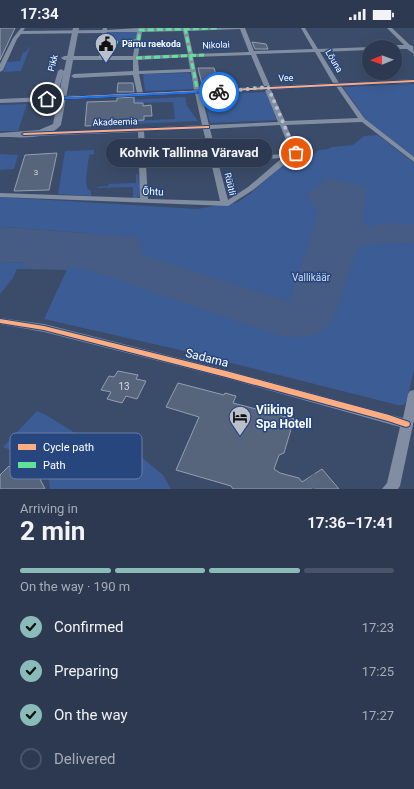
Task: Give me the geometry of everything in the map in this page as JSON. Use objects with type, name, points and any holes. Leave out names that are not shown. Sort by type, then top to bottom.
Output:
[{"type":"main road","name":"Pikk","points":[[24,134],[46,131],[55,127],[58,122],[72,30]]},
{"type":"main road","name":"Pikk","points":[[47,99],[54,96],[67,58]]},
{"type":"main road","name":"Vee","points":[[0,101],[62,98]]},
{"type":"main road","name":"Akadeemia","points":[[0,135],[24,134]]},
{"type":"street","name":"Rüütli","points":[[185,28],[191,55],[191,70],[207,127],[225,204]]},
{"type":"street","points":[[0,70],[15,38],[21,31],[242,28],[296,153],[288,156],[143,163]]},
{"type":"street","name":"Lõuna","points":[[303,28],[337,84],[363,120],[414,160]]},
{"type":"street","points":[[389,28],[411,47],[414,52]]},
{"type":"street","points":[[140,29],[136,58],[136,73],[139,80],[140,95]]},
{"type":"street","points":[[101,58],[105,30]]},
{"type":"street","name":"Nikolai","points":[[67,58],[136,58],[362,48]]},
{"type":"street","points":[[74,76],[191,70]]},
{"type":"street","name":"Vee","points":[[62,98],[198,93],[268,87],[414,82]]},
{"type":"street","name":"Akadeemia","points":[[24,134],[363,120]]},
{"type":"street","points":[[141,130],[144,201]]},
{"type":"street","name":"Õhtu","points":[[0,195],[225,204],[240,197],[262,180],[288,156]]},
{"type":"street","name":"Sadama","points":[[0,321],[44,328],[219,372],[389,418],[406,424]]},
{"type":"street","points":[[393,488],[406,424],[414,394]]},
{"type":"green space","points":[[137,31],[136,41],[106,42],[107,32]]},
{"type":"green space","points":[[29,47],[21,71],[3,72],[7,62],[20,61],[23,52],[26,52]]},
{"type":"green space","points":[[190,73],[194,89],[145,91],[143,74]]},
{"type":"green space","points":[[414,84],[414,157],[367,121],[343,87]]},
{"type":"green space","points":[[266,92],[277,120],[210,123],[203,95]]},
{"type":"green space","points":[[185,97],[187,106],[198,121],[132,124],[132,121],[175,119],[173,102],[130,103],[130,100]]},
{"type":"green space","points":[[27,104],[18,131],[0,131],[0,105]]},
{"type":"green space","name":"Vallikäär","points":[[378,135],[414,163],[414,370],[406,402],[403,405],[180,350],[44,319],[84,233],[4,227],[0,229],[0,197],[197,209],[238,202],[251,193],[289,159],[308,159],[319,150],[353,145],[364,136]]},
{"type":"green space","points":[[94,150],[94,154],[89,155],[86,179],[87,188],[91,191],[91,196],[58,194],[65,151]]},
{"type":"green space","points":[[0,154],[18,155],[14,169],[0,170]]},
{"type":"green space","points":[[136,174],[138,174],[140,190],[139,197],[133,199],[133,187],[97,188],[108,186],[109,184],[136,183]]},
{"type":"green space","points":[[24,262],[24,269],[17,269],[13,278],[0,294],[0,263]]},
{"type":"green space","points":[[37,411],[75,433],[16,433]]},
{"type":"green space","points":[[10,440],[10,450],[3,447]]},
{"type":"green space","points":[[142,458],[163,475],[171,489],[50,489],[49,479],[142,479]]},
{"type":"shaded area","points":[[327,178],[367,187],[362,221],[372,226],[385,223],[414,225],[414,243],[369,244],[358,247],[333,320],[321,331],[307,336],[292,337],[276,335],[90,270],[69,267],[67,270],[24,269],[24,262],[0,263],[0,229],[3,227],[138,237],[143,255],[290,302],[318,213],[307,195]]},
{"type":"building","points":[[0,28],[15,28],[0,60]]},
{"type":"building","points":[[252,42],[266,44],[268,49],[255,49]]},
{"type":"building","points":[[198,68],[214,68],[220,87],[203,88]]},
{"type":"building","points":[[118,83],[133,83],[134,92],[117,92]]},
{"type":"building","points":[[134,97],[134,103],[143,103],[143,106],[151,105],[152,116],[144,116],[144,120],[126,121],[126,124],[85,126],[87,102],[117,101],[117,98]]},
{"type":"building","points":[[57,153],[49,190],[14,191],[25,155]]},
{"type":"building","points":[[118,371],[138,375],[136,379],[146,381],[137,399],[126,396],[122,403],[107,399],[111,392],[101,390],[109,376],[114,377]]},
{"type":"building","name":"Viiking Spa Hotell","points":[[178,383],[224,395],[225,393],[236,396],[233,403],[294,419],[284,453],[279,455],[274,469],[280,473],[299,478],[302,482],[322,469],[339,489],[233,489],[231,486],[176,470],[199,417],[166,407]]},
{"type":"building","points":[[9,466],[10,479],[40,479],[45,489],[0,489],[0,475]]},
{"type":"tunnel","points":[[310,477],[320,489]]},
{"type":"marked path","points":[[185,28],[198,93]]},
{"type":"marked path","points":[[137,49],[140,30],[220,28]]},
{"type":"marked path","points":[[101,58],[105,31]]},
{"type":"marked path","points":[[103,43],[138,41]]},
{"type":"marked path","points":[[136,58],[204,55]]},
{"type":"cycle path","points":[[62,98],[414,81]]},
{"type":"cycle path","points":[[24,134],[207,127]]},
{"type":"cycle path","points":[[0,321],[44,328],[226,374],[389,418],[406,424]]},
{"type":"way so far","points":[[219,92],[268,87],[296,153]]},
{"type":"place","name":"Pärnu raekoda","points":[[106,64]]},
{"type":"place","name":"Kohvik Tallinna Väravad","points":[[296,153]]},
{"type":"place","name":"Viiking Spa Hotell","points":[[240,436]]},
{"type":"route","points":[[47,99],[219,92]]}]
